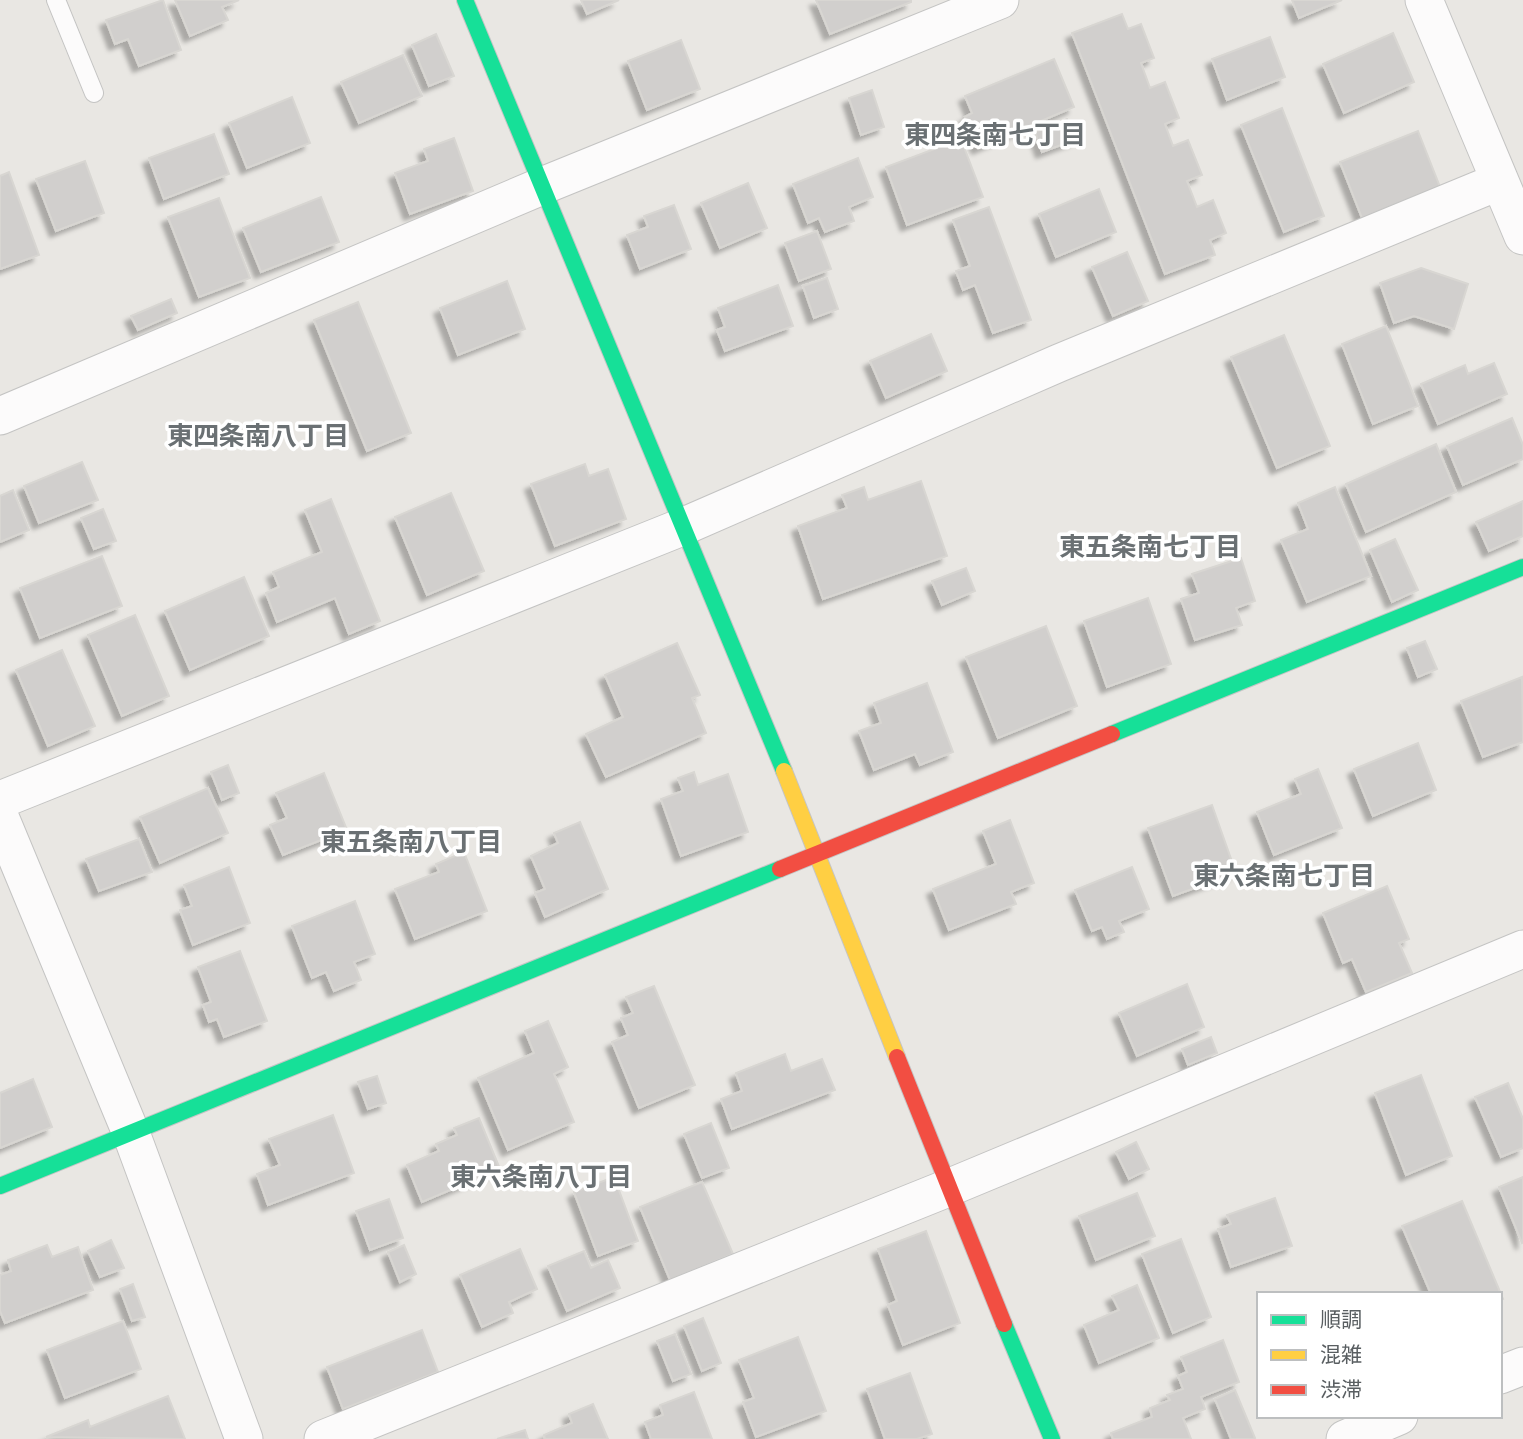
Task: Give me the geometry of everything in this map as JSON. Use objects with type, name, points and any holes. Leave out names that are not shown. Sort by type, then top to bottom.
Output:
[{"type":"street","points":[[466,0],[819,856],[948,1188],[1052,1439]]},
{"type":"street","points":[[0,416],[542,186],[1000,0]]},
{"type":"street","points":[[1424,0],[1523,236]]},
{"type":"street","points":[[0,800],[682,527],[1059,363],[1500,181]]},
{"type":"street","points":[[0,1186],[819,856],[1523,567]]},
{"type":"street","points":[[0,817],[131,1133],[244,1439]]},
{"type":"street","points":[[323,1439],[948,1188],[1523,949]]},
{"type":"street","points":[[1502,1374],[1523,1366]]},
{"type":"street","points":[[1346,1439],[1394,1418]]},
{"type":"lane","points":[[56,0],[94,93]]},
{"type":"building","points":[[163,0],[181,50],[139,66],[128,39],[115,44],[106,20]]},
{"type":"building","points":[[175,0],[239,0],[222,7],[228,20],[190,36]]},
{"type":"building","points":[[581,0],[619,0],[587,14]]},
{"type":"building","points":[[816,0],[911,0],[911,2],[830,34]]},
{"type":"building","points":[[1292,0],[1342,0],[1299,18]]},
{"type":"building","points":[[1122,14],[1128,29],[1141,24],[1154,58],[1141,63],[1150,88],[1165,82],[1179,118],[1165,124],[1173,146],[1188,140],[1202,175],[1187,181],[1197,207],[1213,200],[1226,233],[1210,240],[1215,255],[1165,274],[1072,33]]},
{"type":"building","points":[[1393,33],[1414,82],[1344,113],[1323,64]]},
{"type":"building","points":[[436,34],[454,76],[429,86],[412,45]]},
{"type":"building","points":[[1270,37],[1285,77],[1227,100],[1212,59]]},
{"type":"building","points":[[681,40],[700,89],[647,110],[628,61]]},
{"type":"building","points":[[403,55],[422,96],[359,123],[341,82]]},
{"type":"building","points":[[1054,59],[1074,107],[978,148],[965,117],[972,113],[965,96]]},
{"type":"building","points":[[872,90],[884,127],[861,135],[849,98]]},
{"type":"building","points":[[292,97],[310,143],[247,168],[229,123]]},
{"type":"building","points":[[1282,108],[1324,216],[1284,232],[1241,125]]},
{"type":"building","points":[[1067,119],[1075,140],[1042,152],[1035,132]]},
{"type":"building","points":[[1418,131],[1440,187],[1362,218],[1340,162]]},
{"type":"building","points":[[214,134],[229,174],[164,199],[149,158]]},
{"type":"building","points":[[454,138],[473,191],[410,214],[395,173],[428,161],[424,149]]},
{"type":"building","points":[[961,139],[983,197],[907,225],[886,167]]},
{"type":"building","points":[[858,158],[873,197],[849,207],[854,221],[825,232],[819,218],[808,223],[793,184]]},
{"type":"building","points":[[85,161],[104,213],[56,231],[36,179]]},
{"type":"building","points":[[9,172],[39,255],[0,269],[0,176]]},
{"type":"building","points":[[748,183],[767,228],[720,248],[701,203]]},
{"type":"building","points":[[1099,189],[1116,232],[1056,257],[1039,214]]},
{"type":"building","points":[[321,197],[339,242],[261,272],[243,228]]},
{"type":"building","points":[[219,198],[250,278],[199,297],[168,217]]},
{"type":"building","points":[[674,205],[691,249],[640,269],[627,235],[648,227],[644,216]]},
{"type":"building","points":[[989,207],[1031,320],[993,333],[975,285],[963,290],[956,271],[970,266],[953,220]]},
{"type":"building","points":[[817,231],[831,269],[799,281],[785,243]]},
{"type":"building","points":[[1127,252],[1148,301],[1113,316],[1092,267]]},
{"type":"building","points":[[1421,268],[1468,284],[1454,329],[1414,316],[1394,323],[1380,283]]},
{"type":"building","points":[[827,278],[838,309],[814,318],[803,286]]},
{"type":"building","points":[[507,281],[525,329],[458,355],[440,308]]},
{"type":"building","points":[[778,285],[793,326],[725,351],[717,330],[725,327],[718,308]]},
{"type":"building","points":[[171,299],[177,313],[138,330],[131,316]]},
{"type":"building","points":[[358,302],[411,433],[367,451],[314,320]]},
{"type":"building","points":[[1386,326],[1418,406],[1373,424],[1342,344]]},
{"type":"building","points":[[931,334],[947,371],[886,398],[870,361]]},
{"type":"building","points":[[1284,335],[1330,446],[1277,468],[1231,357]]},
{"type":"building","points":[[1494,363],[1507,394],[1438,424],[1421,384],[1465,365],[1468,374]]},
{"type":"building","points":[[1512,418],[1523,445],[1523,459],[1463,485],[1447,446]]},
{"type":"building","points":[[1436,444],[1456,492],[1366,532],[1346,484]]},
{"type":"building","points":[[82,462],[98,500],[39,523],[24,486]]},
{"type":"building","points":[[585,464],[589,476],[608,469],[626,519],[555,546],[531,484]]},
{"type":"building","points":[[921,481],[947,556],[823,599],[798,526],[847,508],[842,495],[864,487],[868,500]]},
{"type":"building","points":[[1335,487],[1371,576],[1307,602],[1281,540],[1308,529],[1298,503]]},
{"type":"building","points":[[13,490],[29,530],[0,542],[0,496]]},
{"type":"building","points":[[451,493],[484,571],[427,595],[395,517]]},
{"type":"building","points":[[331,499],[380,621],[349,634],[335,598],[277,622],[266,593],[279,587],[273,572],[322,552],[305,510]]},
{"type":"building","points":[[1523,501],[1523,536],[1489,551],[1476,522]]},
{"type":"building","points":[[103,509],[116,541],[94,549],[81,518]]},
{"type":"building","points":[[1395,539],[1418,590],[1392,602],[1370,550]]},
{"type":"building","points":[[102,556],[122,606],[40,638],[20,588]]},
{"type":"building","points":[[1241,558],[1255,601],[1236,608],[1242,625],[1195,640],[1181,599],[1199,593],[1192,574]]},
{"type":"building","points":[[966,568],[975,591],[942,605],[932,581]]},
{"type":"building","points":[[244,577],[269,636],[190,670],[165,611]]},
{"type":"building","points":[[1148,598],[1171,664],[1107,687],[1084,621]]},
{"type":"building","points":[[135,615],[169,696],[122,716],[88,635]]},
{"type":"building","points":[[1046,626],[1077,706],[998,738],[966,657]]},
{"type":"building","points":[[1425,641],[1437,669],[1418,677],[1407,648]]},
{"type":"building","points":[[677,643],[700,695],[692,698],[706,733],[606,777],[586,734],[623,717],[605,675]]},
{"type":"building","points":[[62,650],[95,726],[48,746],[16,670]]},
{"type":"building","points":[[1522,677],[1523,742],[1483,757],[1461,701]]},
{"type":"building","points":[[927,683],[953,752],[920,765],[915,754],[874,770],[859,731],[881,723],[874,703]]},
{"type":"building","points":[[1418,743],[1436,790],[1373,816],[1354,769]]},
{"type":"building","points":[[228,765],[239,793],[222,800],[211,772]]},
{"type":"building","points":[[1318,769],[1342,828],[1274,855],[1257,812],[1301,794],[1295,779]]},
{"type":"building","points":[[694,772],[698,785],[728,774],[748,832],[681,856],[661,799],[683,791],[678,778]]},
{"type":"building","points":[[324,773],[347,830],[283,855],[270,825],[287,818],[276,793]]},
{"type":"building","points":[[208,788],[228,833],[160,863],[140,817]]},
{"type":"building","points":[[1212,805],[1236,873],[1173,896],[1148,828]]},
{"type":"building","points":[[1010,820],[1034,883],[1011,892],[1016,904],[949,930],[933,889],[996,864],[983,831]]},
{"type":"building","points":[[580,822],[608,889],[545,917],[535,893],[545,889],[531,856],[558,843],[554,833]]},
{"type":"building","points":[[139,839],[152,872],[99,891],[86,859]]},
{"type":"building","points":[[464,852],[487,911],[415,939],[395,889],[439,872],[436,864]]},
{"type":"building","points":[[229,867],[250,923],[193,945],[180,910],[192,906],[184,885]]},
{"type":"building","points":[[1132,867],[1149,909],[1119,921],[1124,932],[1107,939],[1102,927],[1092,931],[1075,890]]},
{"type":"building","points":[[1387,886],[1409,939],[1399,943],[1412,973],[1366,992],[1352,959],[1343,963],[1323,913]]},
{"type":"building","points":[[355,901],[375,954],[354,962],[361,980],[334,991],[326,972],[312,978],[292,926]]},
{"type":"building","points":[[240,951],[267,1021],[224,1037],[217,1019],[209,1022],[203,1005],[211,1002],[198,967]]},
{"type":"building","points":[[1187,984],[1204,1027],[1137,1056],[1119,1013]]},
{"type":"building","points":[[654,986],[695,1085],[639,1108],[612,1042],[628,1035],[621,1018],[633,1013],[626,997]]},
{"type":"building","points":[[548,1021],[568,1067],[554,1074],[574,1122],[508,1150],[478,1078],[534,1053],[525,1031]]},
{"type":"building","points":[[1211,1037],[1217,1053],[1188,1065],[1182,1049]]},
{"type":"building","points":[[785,1054],[791,1071],[822,1059],[835,1090],[732,1129],[721,1099],[742,1091],[736,1073]]},
{"type":"building","points":[[1421,1075],[1452,1156],[1406,1175],[1375,1093]]},
{"type":"building","points":[[377,1076],[386,1103],[368,1109],[358,1082]]},
{"type":"building","points":[[33,1079],[52,1127],[0,1148],[0,1093]]},
{"type":"building","points":[[1508,1083],[1523,1119],[1523,1148],[1501,1157],[1475,1097]]},
{"type":"building","points":[[333,1115],[354,1173],[268,1205],[257,1174],[280,1165],[269,1139]]},
{"type":"building","points":[[479,1118],[500,1169],[422,1202],[407,1165],[439,1151],[436,1144],[457,1135],[454,1128]]},
{"type":"building","points":[[711,1123],[729,1168],[702,1178],[684,1134]]},
{"type":"building","points":[[1136,1142],[1149,1169],[1129,1179],[1116,1152]]},
{"type":"building","points":[[614,1177],[638,1241],[598,1256],[574,1192]]},
{"type":"building","points":[[1523,1177],[1523,1242],[1522,1243],[1499,1187]]},
{"type":"building","points":[[702,1182],[733,1254],[670,1280],[640,1207]]},
{"type":"building","points":[[1137,1193],[1155,1236],[1096,1260],[1079,1216]]},
{"type":"building","points":[[1275,1198],[1292,1246],[1231,1267],[1218,1229],[1231,1224],[1227,1215]]},
{"type":"building","points":[[389,1199],[403,1238],[370,1250],[356,1211]]},
{"type":"building","points":[[1462,1201],[1500,1292],[1430,1292],[1402,1226]]},
{"type":"building","points":[[926,1231],[960,1323],[903,1345],[888,1305],[897,1301],[878,1249]]},
{"type":"building","points":[[1181,1239],[1211,1317],[1173,1333],[1142,1254]]},
{"type":"building","points":[[111,1240],[124,1268],[100,1277],[88,1251]]},
{"type":"building","points":[[47,1245],[52,1257],[78,1247],[93,1290],[5,1323],[0,1311],[0,1275],[11,1271],[8,1260]]},
{"type":"building","points":[[404,1245],[416,1274],[400,1282],[388,1252]]},
{"type":"building","points":[[520,1249],[537,1289],[509,1302],[513,1313],[482,1327],[460,1275]]},
{"type":"building","points":[[584,1251],[591,1268],[608,1260],[620,1288],[567,1311],[548,1266]]},
{"type":"building","points":[[133,1284],[145,1317],[132,1321],[120,1289]]},
{"type":"building","points":[[1137,1285],[1159,1338],[1099,1363],[1084,1325],[1119,1310],[1112,1296]]},
{"type":"building","points":[[703,1318],[721,1363],[702,1371],[684,1326]]},
{"type":"building","points":[[123,1321],[141,1369],[65,1398],[47,1350]]},
{"type":"building","points":[[422,1330],[438,1372],[343,1409],[327,1367]]},
{"type":"building","points":[[675,1334],[691,1374],[673,1381],[657,1341]]},
{"type":"building","points":[[798,1337],[826,1411],[756,1437],[743,1402],[754,1398],[739,1360]]},
{"type":"building","points":[[1223,1340],[1239,1382],[1201,1397],[1205,1409],[1183,1418],[1191,1439],[1113,1439],[1111,1433],[1152,1417],[1150,1408],[1170,1400],[1167,1395],[1183,1389],[1178,1376],[1187,1372],[1181,1357]]},
{"type":"building","points":[[910,1373],[932,1434],[917,1439],[885,1439],[867,1389]]},
{"type":"building","points":[[1235,1390],[1255,1438],[1253,1439],[1231,1439],[1215,1399]]},
{"type":"building","points":[[694,1392],[712,1439],[651,1439],[645,1422],[663,1415],[660,1405]]},
{"type":"building","points":[[168,1396],[185,1439],[46,1437],[88,1420],[90,1427]]},
{"type":"building","points":[[593,1404],[608,1439],[545,1439],[544,1435],[572,1423],[569,1414]]},
{"type":"building","points":[[525,1430],[528,1439],[497,1439]]},
{"type":"traffic: fast","points":[[465,0],[784,771]]},
{"type":"traffic: fast","points":[[1112,734],[1523,567]]},
{"type":"traffic: fast","points":[[0,1186],[780,869]]},
{"type":"traffic: fast","points":[[1004,1324],[1052,1439]]},
{"type":"traffic: slow","points":[[784,771],[897,1057]]},
{"type":"traffic: jam","points":[[780,869],[1112,734]]},
{"type":"traffic: jam","points":[[897,1057],[1004,1324]]},
{"type":"district","name":"東四条南七丁目","points":[[995,135]]},
{"type":"district","name":"東四条南八丁目","points":[[258,436]]},
{"type":"district","name":"東五条南七丁目","points":[[1150,547]]},
{"type":"district","name":"東五条南八丁目","points":[[411,842]]},
{"type":"district","name":"東六条南七丁目","points":[[1284,876]]},
{"type":"district","name":"東六条南八丁目","points":[[541,1177]]}]
